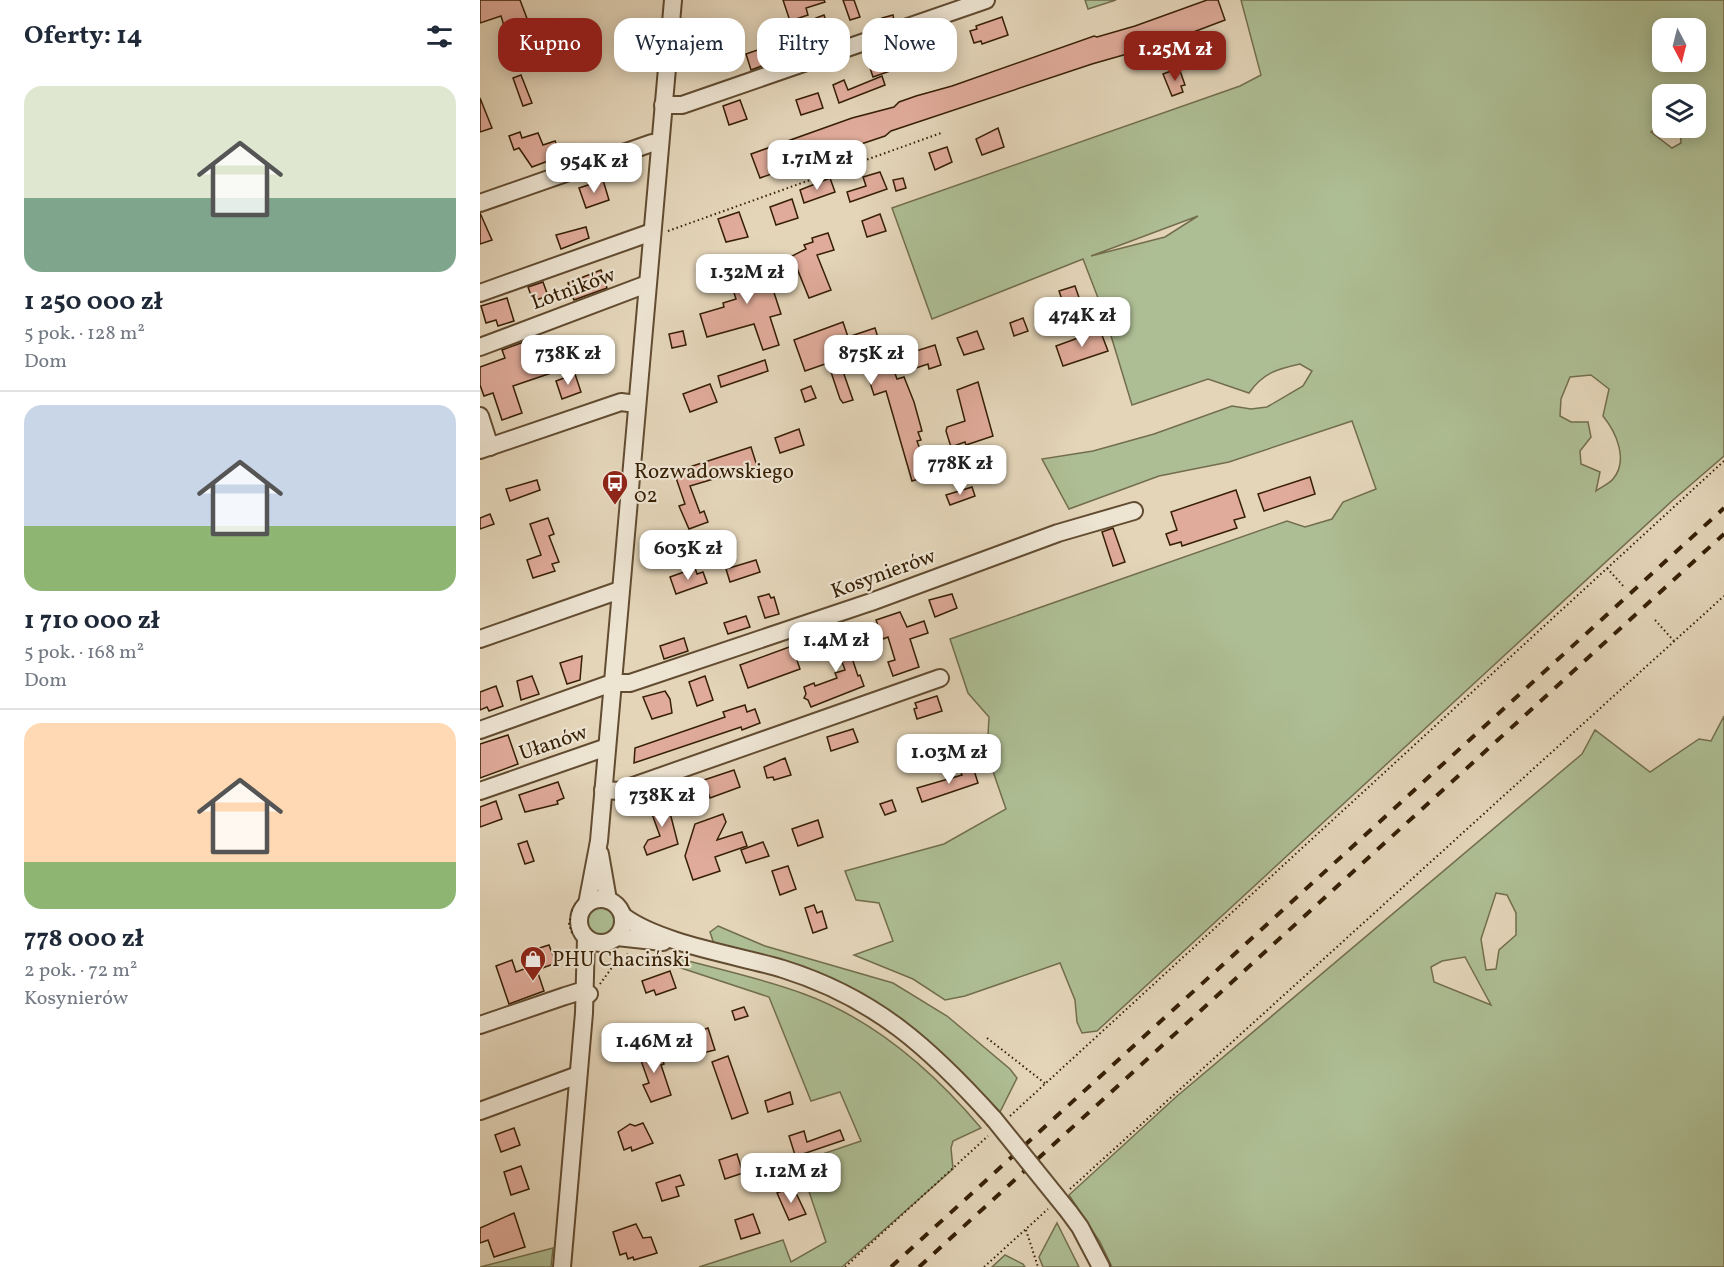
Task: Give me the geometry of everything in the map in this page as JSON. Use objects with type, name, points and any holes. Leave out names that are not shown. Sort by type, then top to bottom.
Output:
[{"type":"street","points":[[673,0],[598,841],[587,904],[579,918],[580,929],[586,938],[596,943],[612,940],[699,947]]},
{"type":"street","points":[[663,105],[682,105],[986,0]]},
{"type":"street","points":[[480,203],[652,143],[660,144]]},
{"type":"street","points":[[480,292],[651,234]]},
{"type":"street","name":"Lotników","points":[[480,346],[647,284]]},
{"type":"street","points":[[480,416],[485,448],[621,402],[636,404]]},
{"type":"street","name":"Kosynierów","points":[[480,730],[612,683],[630,683],[871,602],[1058,534],[1134,510]]},
{"type":"street","points":[[480,639],[620,590]]},
{"type":"street","points":[[603,790],[619,791],[940,678]]},
{"type":"street","name":"Ułanów","points":[[480,791],[607,747]]},
{"type":"street","points":[[598,841],[608,900]]},
{"type":"street","points":[[562,1267],[587,994],[602,949],[622,927],[622,916],[617,906],[608,900],[597,899],[587,904]]},
{"type":"street","points":[[622,916],[642,927],[699,947],[814,980],[878,1013],[927,1048],[997,1124],[1069,1212],[1086,1237],[1101,1267]]},
{"type":"street","points":[[586,938],[587,994]]},
{"type":"street","points":[[480,1025],[566,996],[587,994]]},
{"type":"street","points":[[480,1111],[578,1076]]},
{"type":"path","points":[[651,234],[941,133]]},
{"type":"path","points":[[846,1267],[997,1124],[1046,1084],[1724,461]]},
{"type":"path","points":[[1607,568],[1625,588]]},
{"type":"path","points":[[1070,1189],[1724,596]]},
{"type":"path","points":[[1655,620],[1674,641]]},
{"type":"path","points":[[612,966],[631,952]]},
{"type":"path","points":[[987,1038],[1046,1084]]},
{"type":"path","points":[[984,1267],[1052,1205]]},
{"type":"path","points":[[1026,1229],[1038,1267]]},
{"type":"green space","points":[[1085,0],[1116,0],[1088,9]]},
{"type":"green space","points":[[1241,0],[1724,0],[1724,456],[1673,500],[1097,1031],[1082,1033],[1077,1022],[1075,1000],[1060,963],[965,996],[945,1000],[913,979],[854,955],[893,941],[879,903],[856,900],[845,871],[944,844],[1006,809],[987,754],[989,717],[968,693],[950,639],[1287,521],[1305,527],[1332,519],[1343,502],[1376,489],[1352,421],[1229,462],[1159,476],[1069,509],[1042,459],[1093,451],[1154,434],[1232,406],[1251,409],[1267,407],[1303,386],[1312,371],[1300,364],[1277,370],[1265,376],[1249,393],[1208,379],[1132,405],[1105,316],[1083,259],[932,319],[892,208],[1240,86],[1261,75]],"holes":[[[1198,216],[1165,237],[1091,256]],[[1591,375],[1609,389],[1603,416],[1616,438],[1620,455],[1618,471],[1613,479],[1596,491],[1600,472],[1581,464],[1580,451],[1591,437],[1588,422],[1571,422],[1560,416],[1561,399],[1570,377]]]},
{"type":"green space","points":[[1724,716],[1724,1267],[1112,1267],[1100,1242],[1069,1195],[1176,1097],[1582,754],[1595,730],[1650,772],[1699,739],[1711,741]],"holes":[[[1496,893],[1507,895],[1516,913],[1516,935],[1499,950],[1496,969],[1486,970],[1481,939]],[[1465,957],[1491,1005],[1434,982],[1431,967],[1442,961]]]},
{"type":"green space","points":[[601,907],[611,911],[615,921],[611,931],[601,935],[591,931],[587,921],[591,911]]},
{"type":"green space","points":[[718,926],[765,946],[893,983],[947,1016],[1010,1069],[1017,1078],[1000,1112],[943,1055],[880,1005],[716,944],[710,932]]},
{"type":"green space","points":[[681,959],[758,979],[804,994],[855,1018],[879,1033],[923,1067],[981,1128],[953,1141],[951,1148],[953,1169],[842,1267],[699,1267],[783,1240],[791,1262],[826,1242],[799,1162],[861,1141],[840,1092],[811,1101],[769,997],[666,963]]},
{"type":"green space","points":[[1057,1223],[1079,1267],[1043,1267],[1039,1257]]},
{"type":"green space","points":[[553,1248],[551,1267],[480,1267]]},
{"type":"green space","points":[[1005,1255],[1023,1264],[1025,1267],[992,1267]]},
{"type":"building","points":[[480,0],[520,0],[527,18],[502,18],[501,16],[480,23]]},
{"type":"building","points":[[783,0],[824,0],[825,2],[806,8],[808,15],[789,18]]},
{"type":"building","points":[[843,0],[854,0],[860,17],[850,20]]},
{"type":"building","points":[[1207,0],[1218,0],[1225,20],[1162,44],[1092,64],[891,131],[885,136],[760,178],[751,154],[852,118],[894,107],[899,102],[916,96],[952,86],[1094,36],[1135,26]]},
{"type":"building","points":[[1002,17],[1008,35],[982,44],[981,41],[974,43],[970,31],[977,29],[976,26]]},
{"type":"building","points":[[757,50],[757,68],[751,70],[746,54]]},
{"type":"building","points":[[1179,68],[1185,85],[1181,86],[1183,92],[1172,96],[1163,74]]},
{"type":"building","points":[[871,72],[887,72],[873,77]]},
{"type":"building","points":[[521,75],[532,103],[523,106],[513,78]]},
{"type":"building","points":[[882,76],[885,85],[839,103],[833,85],[844,80],[848,90]]},
{"type":"building","points":[[818,93],[823,108],[801,115],[796,100]]},
{"type":"building","points":[[480,98],[492,128],[480,132]]},
{"type":"building","points":[[740,100],[747,119],[729,125],[723,106]]},
{"type":"building","points":[[998,128],[1004,147],[982,155],[976,139]]},
{"type":"building","points":[[520,132],[522,138],[538,133],[543,145],[555,141],[560,153],[547,157],[548,161],[532,167],[519,148],[514,150],[509,136]]},
{"type":"building","points":[[947,147],[952,162],[935,170],[929,153]]},
{"type":"building","points":[[880,172],[887,189],[850,202],[847,192],[866,186],[863,177]]},
{"type":"building","points":[[830,178],[835,192],[804,203],[800,190]]},
{"type":"building","points":[[903,178],[906,188],[896,191],[893,180]]},
{"type":"building","points":[[603,180],[609,200],[586,208],[579,188]]},
{"type":"building","points":[[792,199],[798,218],[776,225],[770,207]]},
{"type":"building","points":[[739,212],[748,237],[726,242],[718,219]]},
{"type":"building","points":[[480,213],[492,240],[480,244]]},
{"type":"building","points":[[880,214],[886,231],[867,237],[862,221]]},
{"type":"building","points":[[586,227],[589,238],[561,249],[556,235]]},
{"type":"building","points":[[828,233],[834,250],[817,255],[831,290],[809,298],[792,256],[806,249],[804,245],[813,242],[812,238]]},
{"type":"building","points":[[751,258],[754,269],[765,265],[781,314],[770,317],[779,345],[763,350],[754,324],[707,337],[700,314],[724,307],[723,303],[736,299],[726,267]]},
{"type":"building","points":[[601,270],[607,288],[574,300],[568,283]]},
{"type":"building","points":[[543,282],[548,296],[533,301],[528,287]]},
{"type":"building","points":[[1075,286],[1085,315],[1069,320],[1059,291]]},
{"type":"building","points":[[507,298],[514,321],[498,326],[496,320],[486,323],[481,306]]},
{"type":"building","points":[[1023,318],[1028,331],[1014,336],[1010,323]]},
{"type":"building","points":[[843,322],[848,337],[875,328],[879,341],[872,343],[882,371],[893,368],[897,379],[904,377],[914,402],[922,431],[918,432],[921,440],[917,441],[926,466],[948,458],[951,467],[949,470],[912,481],[886,391],[874,395],[860,352],[839,360],[853,400],[843,403],[840,399],[828,363],[805,371],[794,340]]},
{"type":"building","points":[[1100,330],[1108,351],[1063,366],[1056,346]]},
{"type":"building","points":[[683,331],[686,345],[672,348],[669,334]]},
{"type":"building","points":[[977,331],[984,349],[964,355],[957,338]]},
{"type":"building","points":[[532,339],[539,360],[554,355],[560,370],[513,386],[522,413],[502,420],[493,393],[484,396],[480,385],[480,367],[505,358],[502,350]]},
{"type":"building","points":[[935,345],[941,365],[929,369],[928,364],[916,368],[913,356],[917,355],[916,351]]},
{"type":"building","points":[[765,360],[768,371],[721,387],[718,376]]},
{"type":"building","points":[[575,374],[581,392],[562,399],[556,381]]},
{"type":"building","points":[[978,382],[993,436],[966,445],[965,442],[951,447],[947,427],[965,421],[957,390]]},
{"type":"building","points":[[710,384],[717,402],[690,412],[683,394]]},
{"type":"building","points":[[811,386],[816,398],[805,402],[801,390]]},
{"type":"building","points":[[799,429],[804,445],[780,453],[775,438]]},
{"type":"building","points":[[751,447],[757,466],[690,486],[700,513],[704,511],[708,522],[689,529],[679,506],[685,504],[674,472]]},
{"type":"building","points":[[1310,477],[1315,494],[1264,511],[1258,494]]},
{"type":"building","points":[[537,480],[540,490],[510,501],[506,489]]},
{"type":"building","points":[[972,487],[975,496],[950,505],[946,495]]},
{"type":"building","points":[[1236,490],[1245,517],[1234,520],[1237,528],[1182,546],[1181,542],[1170,545],[1166,534],[1177,530],[1171,512]]},
{"type":"building","points":[[490,514],[494,524],[480,529],[480,518]]},
{"type":"building","points":[[548,518],[554,534],[549,536],[559,562],[552,564],[555,571],[533,578],[527,560],[541,555],[530,524]]},
{"type":"building","points":[[1113,528],[1125,562],[1113,566],[1102,532]]},
{"type":"building","points":[[756,560],[760,572],[730,582],[726,569]]},
{"type":"building","points":[[695,568],[697,574],[703,572],[707,583],[676,594],[670,577]]},
{"type":"building","points":[[769,594],[771,598],[774,597],[779,614],[765,618],[758,597]]},
{"type":"building","points":[[952,594],[957,608],[935,617],[929,600]]},
{"type":"building","points":[[900,612],[907,627],[924,621],[928,633],[910,639],[919,667],[893,676],[888,662],[895,660],[888,637],[883,639],[876,620]]},
{"type":"building","points":[[746,616],[750,627],[728,634],[724,623]]},
{"type":"building","points":[[842,628],[858,676],[860,675],[864,686],[811,707],[808,700],[804,698],[806,694],[804,687],[814,683],[815,686],[837,678],[835,673],[845,670],[838,651],[830,653],[824,634]]},
{"type":"building","points":[[684,638],[688,651],[664,659],[660,646]]},
{"type":"building","points":[[792,646],[800,669],[748,688],[740,665]]},
{"type":"building","points":[[582,656],[580,680],[567,684],[560,663]]},
{"type":"building","points":[[532,676],[539,694],[521,700],[517,681]]},
{"type":"building","points":[[705,676],[713,700],[697,706],[689,682]]},
{"type":"building","points":[[496,686],[503,706],[489,711],[487,707],[480,710],[480,692]]},
{"type":"building","points":[[665,691],[670,699],[672,713],[652,719],[643,697]]},
{"type":"building","points":[[937,696],[942,711],[917,719],[915,703]]},
{"type":"building","points":[[745,705],[747,712],[755,709],[760,723],[742,730],[741,727],[634,763],[635,748],[725,717],[723,712]]},
{"type":"building","points":[[853,729],[858,742],[831,751],[827,737]]},
{"type":"building","points":[[508,735],[518,764],[480,778],[480,744]]},
{"type":"building","points":[[785,758],[791,775],[774,780],[773,777],[767,778],[764,767]]},
{"type":"building","points":[[972,764],[978,783],[922,802],[917,788],[962,775],[959,768]]},
{"type":"building","points":[[734,770],[740,787],[710,798],[704,780]]},
{"type":"building","points":[[558,782],[564,798],[557,801],[558,804],[525,812],[519,795]]},
{"type":"building","points":[[666,797],[678,844],[647,855],[644,847],[648,840],[660,836],[648,803]]},
{"type":"building","points":[[892,800],[896,811],[885,815],[880,804]]},
{"type":"building","points":[[496,801],[502,819],[480,827],[480,807]]},
{"type":"building","points":[[723,814],[726,822],[717,840],[742,832],[747,846],[715,857],[720,871],[693,880],[685,856],[695,824]]},
{"type":"building","points":[[818,820],[823,837],[798,846],[792,829]]},
{"type":"building","points":[[527,841],[534,861],[525,864],[518,844]]},
{"type":"building","points":[[763,842],[769,856],[746,863],[741,850]]},
{"type":"building","points":[[788,866],[796,889],[780,895],[772,871]]},
{"type":"building","points":[[814,905],[817,913],[822,911],[827,928],[813,933],[805,908]]},
{"type":"building","name":"PHU Chaciński","points":[[549,945],[556,963],[537,970],[544,991],[509,1004],[496,966],[512,960],[516,972],[535,965],[530,951]]},
{"type":"building","points":[[670,971],[676,988],[656,995],[654,990],[646,993],[642,981]]},
{"type":"building","points":[[744,1007],[748,1016],[735,1020],[732,1011]]},
{"type":"building","points":[[708,1028],[715,1050],[686,1057],[680,1038]]},
{"type":"building","points":[[655,1046],[657,1052],[660,1051],[664,1064],[661,1065],[671,1095],[651,1102],[643,1085],[649,1083],[638,1052]]},
{"type":"building","points":[[728,1056],[748,1113],[732,1119],[712,1062]]},
{"type":"building","points":[[790,1092],[793,1104],[768,1112],[765,1101]]},
{"type":"building","points":[[643,1123],[653,1143],[632,1151],[631,1147],[624,1150],[618,1132],[630,1124],[635,1126]]},
{"type":"building","points":[[514,1128],[520,1145],[501,1152],[495,1135]]},
{"type":"building","points":[[840,1130],[844,1140],[795,1155],[789,1136],[804,1131],[807,1142]]},
{"type":"building","points":[[737,1154],[743,1173],[725,1179],[719,1160]]},
{"type":"building","points":[[521,1166],[529,1189],[511,1195],[504,1172]]},
{"type":"building","points":[[680,1175],[684,1185],[676,1187],[679,1196],[662,1201],[656,1183]]},
{"type":"building","points":[[789,1188],[790,1193],[795,1191],[806,1214],[789,1220],[777,1193]]},
{"type":"building","points":[[514,1213],[525,1247],[494,1257],[488,1240],[480,1243],[480,1228]]},
{"type":"building","points":[[753,1214],[760,1233],[741,1239],[735,1220]]},
{"type":"building","points":[[636,1224],[643,1238],[651,1237],[657,1253],[634,1260],[633,1257],[628,1259],[626,1253],[620,1255],[613,1232]]},
{"type":"railway","points":[[891,1267],[1724,508]]},
{"type":"railway","points":[[919,1267],[1724,534]]},
{"type":"place","name":"Rozwadowskiego 02","points":[[615,506]]},
{"type":"place","name":"PHU Chaciński","points":[[533,982]]}]
